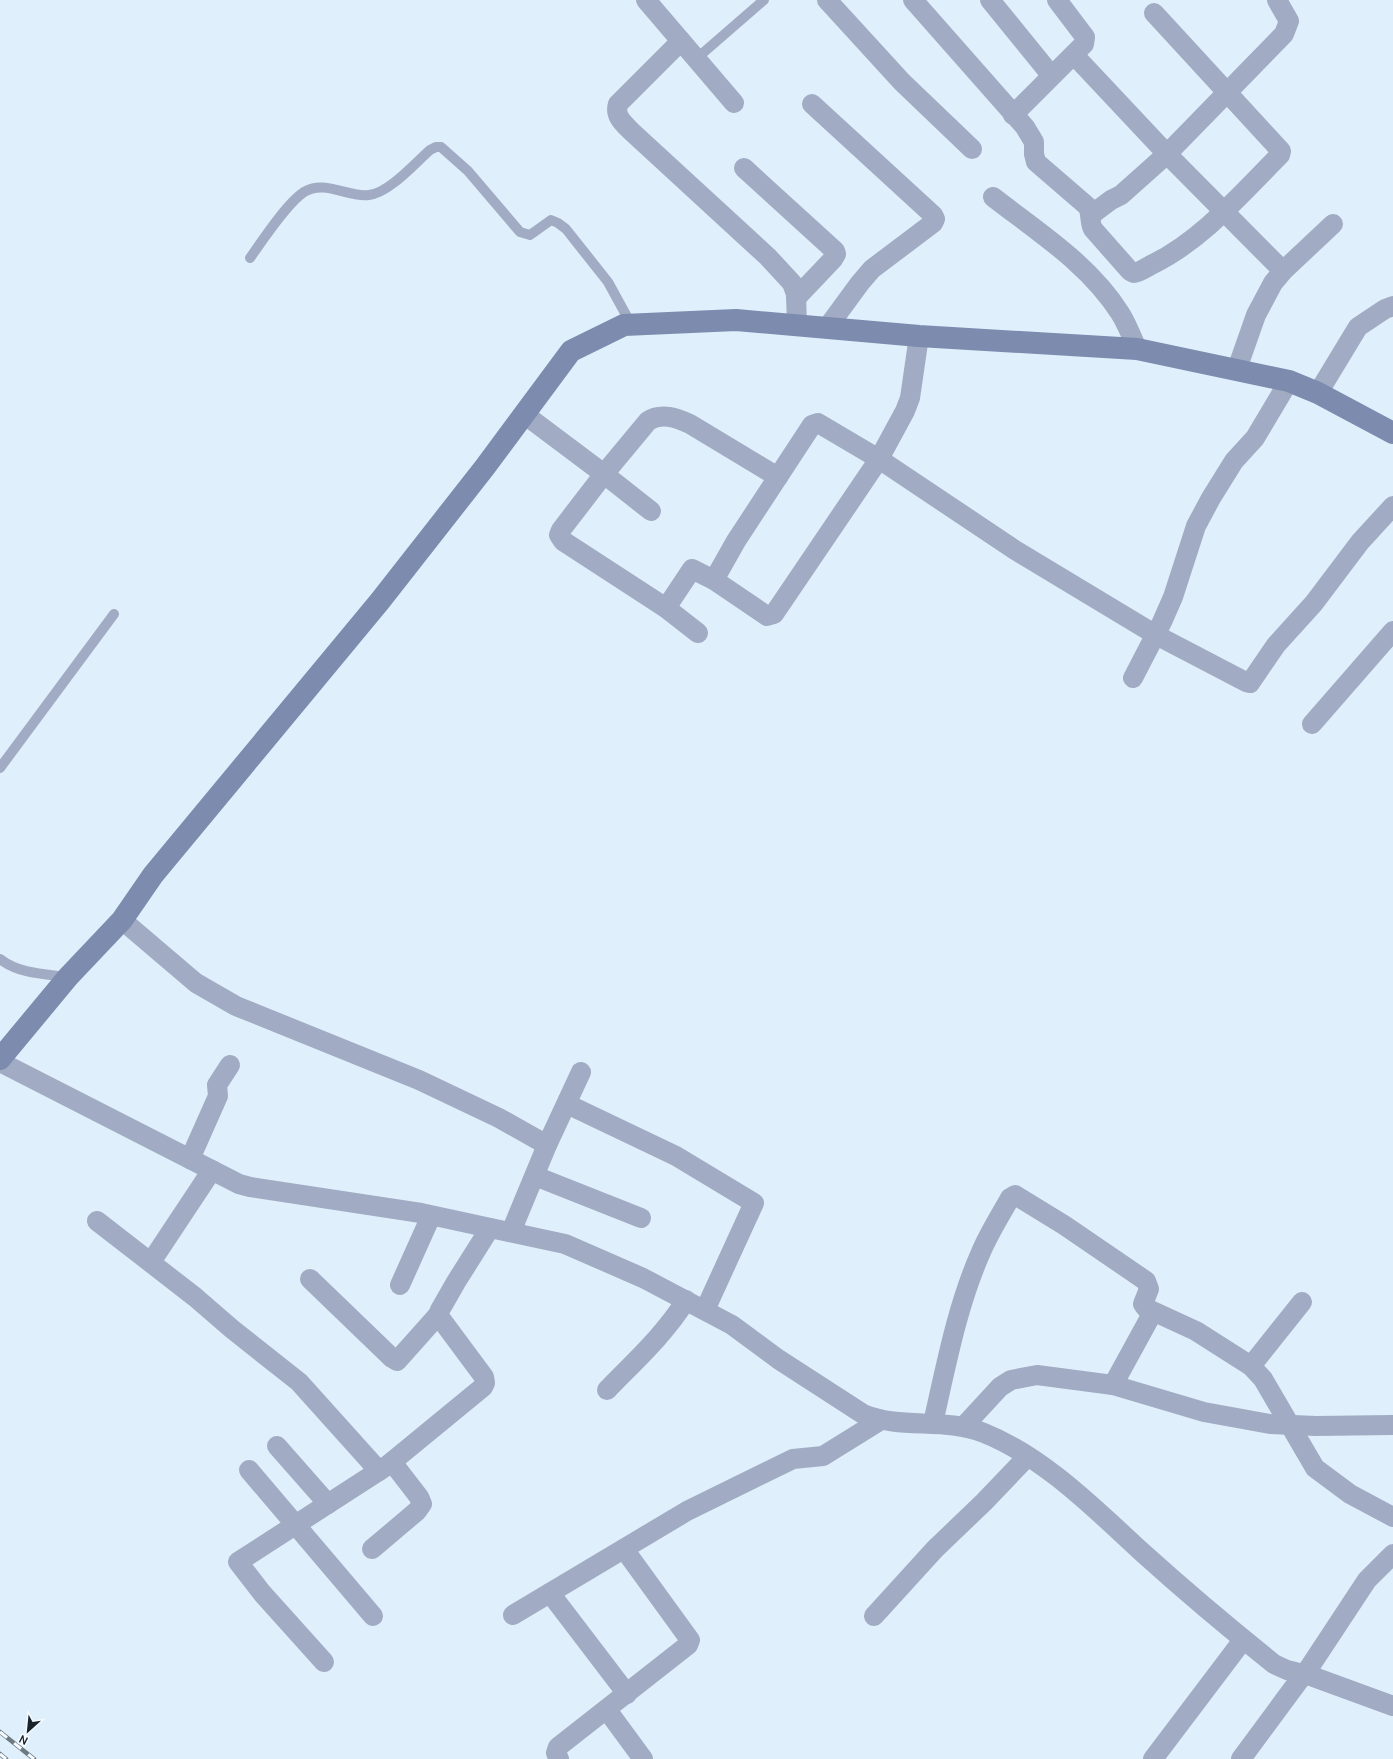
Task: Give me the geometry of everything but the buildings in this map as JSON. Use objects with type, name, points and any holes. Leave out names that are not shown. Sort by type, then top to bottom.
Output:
[{"type":"main road","points":[[0,1060],[68,977],[122,920],[153,875],[338,652],[485,467],[571,351],[624,324],[736,320],[919,336],[1137,349],[1289,381],[1318,393],[1393,433]]},
{"type":"street","points":[[646,0],[680,42],[734,103]]},
{"type":"street","points":[[827,0],[902,82],[972,149]]},
{"type":"street","points":[[913,0],[1030,134],[1034,142],[1036,162],[1087,206],[1091,215],[1091,225],[1093,229],[1130,271],[1134,273],[1176,252],[1224,211],[1280,155],[1281,151],[1154,13]]},
{"type":"street","points":[[990,0],[1051,75]]},
{"type":"street","points":[[1013,115],[1051,75],[1082,47],[1085,40],[1085,37],[1057,0]]},
{"type":"street","points":[[1091,215],[1111,200],[1121,195],[1166,154],[1284,34],[1288,28],[1289,22],[1277,0]]},
{"type":"street","points":[[680,42],[618,104],[618,116],[632,132],[768,257],[792,283],[796,298],[797,326]]},
{"type":"street","points":[[1074,54],[1166,154],[1283,271]]},
{"type":"street","points":[[812,104],[933,215],[935,219],[933,223],[866,275],[827,328]]},
{"type":"street","points":[[744,168],[835,251],[836,254],[833,259],[796,298]]},
{"type":"street","points":[[993,197],[1092,276],[1121,314],[1137,349]]},
{"type":"street","points":[[1237,369],[1256,315],[1273,283],[1283,271],[1333,224]]},
{"type":"street","points":[[1318,393],[1358,328],[1385,309],[1393,306]]},
{"type":"street","points":[[666,608],[692,569],[714,580],[768,616],[771,616],[879,459],[908,404],[914,376],[919,336]]},
{"type":"street","points":[[1133,678],[1156,635],[1173,597],[1196,526],[1234,461],[1264,424],[1289,381]]},
{"type":"street","points":[[524,414],[651,511]]},
{"type":"street","points":[[698,633],[666,608],[560,538],[560,530],[604,474],[653,417],[660,416],[680,419],[778,477]]},
{"type":"street","points":[[714,580],[736,540],[812,425],[816,422],[879,459],[1015,550],[1156,635],[1204,662],[1250,683],[1276,645],[1314,602],[1360,542],[1393,506]]},
{"type":"street","points":[[1312,724],[1393,631]]},
{"type":"street","points":[[122,920],[196,983],[236,1006],[419,1080],[499,1118],[547,1145]]},
{"type":"street","points":[[0,1060],[239,1184],[250,1187],[356,1202],[431,1216],[541,1237],[570,1246],[643,1278],[737,1328],[778,1358],[858,1412],[881,1420],[964,1426],[997,1439],[1027,1457],[1074,1491],[1187,1593],[1274,1664],[1287,1670],[1305,1674],[1393,1706]]},
{"type":"street","points":[[190,1159],[218,1096],[216,1085],[230,1064]]},
{"type":"street","points":[[510,1232],[547,1145],[581,1072]]},
{"type":"street","points":[[567,1104],[655,1145],[699,1169],[754,1203],[705,1310]]},
{"type":"street","points":[[151,1262],[212,1170]]},
{"type":"street","points":[[535,1176],[641,1218]]},
{"type":"street","points":[[933,1423],[957,1318],[966,1291],[985,1242],[1012,1195],[1019,1196],[1064,1225],[1146,1282],[1149,1289],[1143,1304],[1146,1308],[1196,1331],[1258,1372],[1310,1461],[1321,1474],[1350,1494],[1393,1517]]},
{"type":"street","points":[[400,1285],[431,1216]]},
{"type":"street","points":[[97,1221],[151,1262],[300,1382],[419,1497],[422,1504],[416,1511],[372,1549]]},
{"type":"street","points":[[310,1279],[392,1358],[397,1361],[438,1315],[456,1282],[490,1228]]},
{"type":"street","points":[[607,1390],[655,1341],[686,1300]]},
{"type":"street","points":[[1251,1366],[1302,1302]]},
{"type":"street","points":[[1113,1385],[1153,1312]]},
{"type":"street","points":[[324,1662],[262,1593],[238,1562],[386,1466],[480,1390],[485,1383],[484,1377],[438,1315]]},
{"type":"street","points":[[964,1426],[995,1390],[1011,1380],[1045,1375],[1113,1385],[1183,1407],[1224,1417],[1270,1424],[1393,1425]]},
{"type":"street","points":[[513,1615],[687,1511],[793,1459],[823,1456],[881,1420]]},
{"type":"street","points":[[278,1446],[328,1504]]},
{"type":"street","points":[[874,1616],[935,1549],[984,1502],[1027,1457]]},
{"type":"street","points":[[249,1470],[297,1524],[373,1616]]},
{"type":"street","points":[[559,1759],[556,1754],[558,1747],[688,1645],[690,1640],[624,1549]]},
{"type":"street","points":[[1241,1759],[1303,1674],[1305,1674],[1367,1580],[1393,1554]]},
{"type":"street","points":[[550,1592],[627,1694]]},
{"type":"street","points":[[1152,1759],[1243,1640]]},
{"type":"street","points":[[607,1710],[643,1759]]},
{"type":"lane","points":[[696,59],[764,0]]},
{"type":"lane","points":[[250,258],[281,217],[304,192],[319,188],[329,188],[359,195],[370,195],[385,189],[430,150],[441,147],[468,171],[520,232],[530,235],[551,220],[558,222],[566,229],[608,282],[631,324]]},
{"type":"lane","points":[[0,768],[114,614]]},
{"type":"lane","points":[[0,959],[14,968],[23,971],[68,977]]},
{"type":"railway","points":[[0,1732],[34,1759]]},
{"type":"railway","points":[[0,1754],[6,1759]]}]
